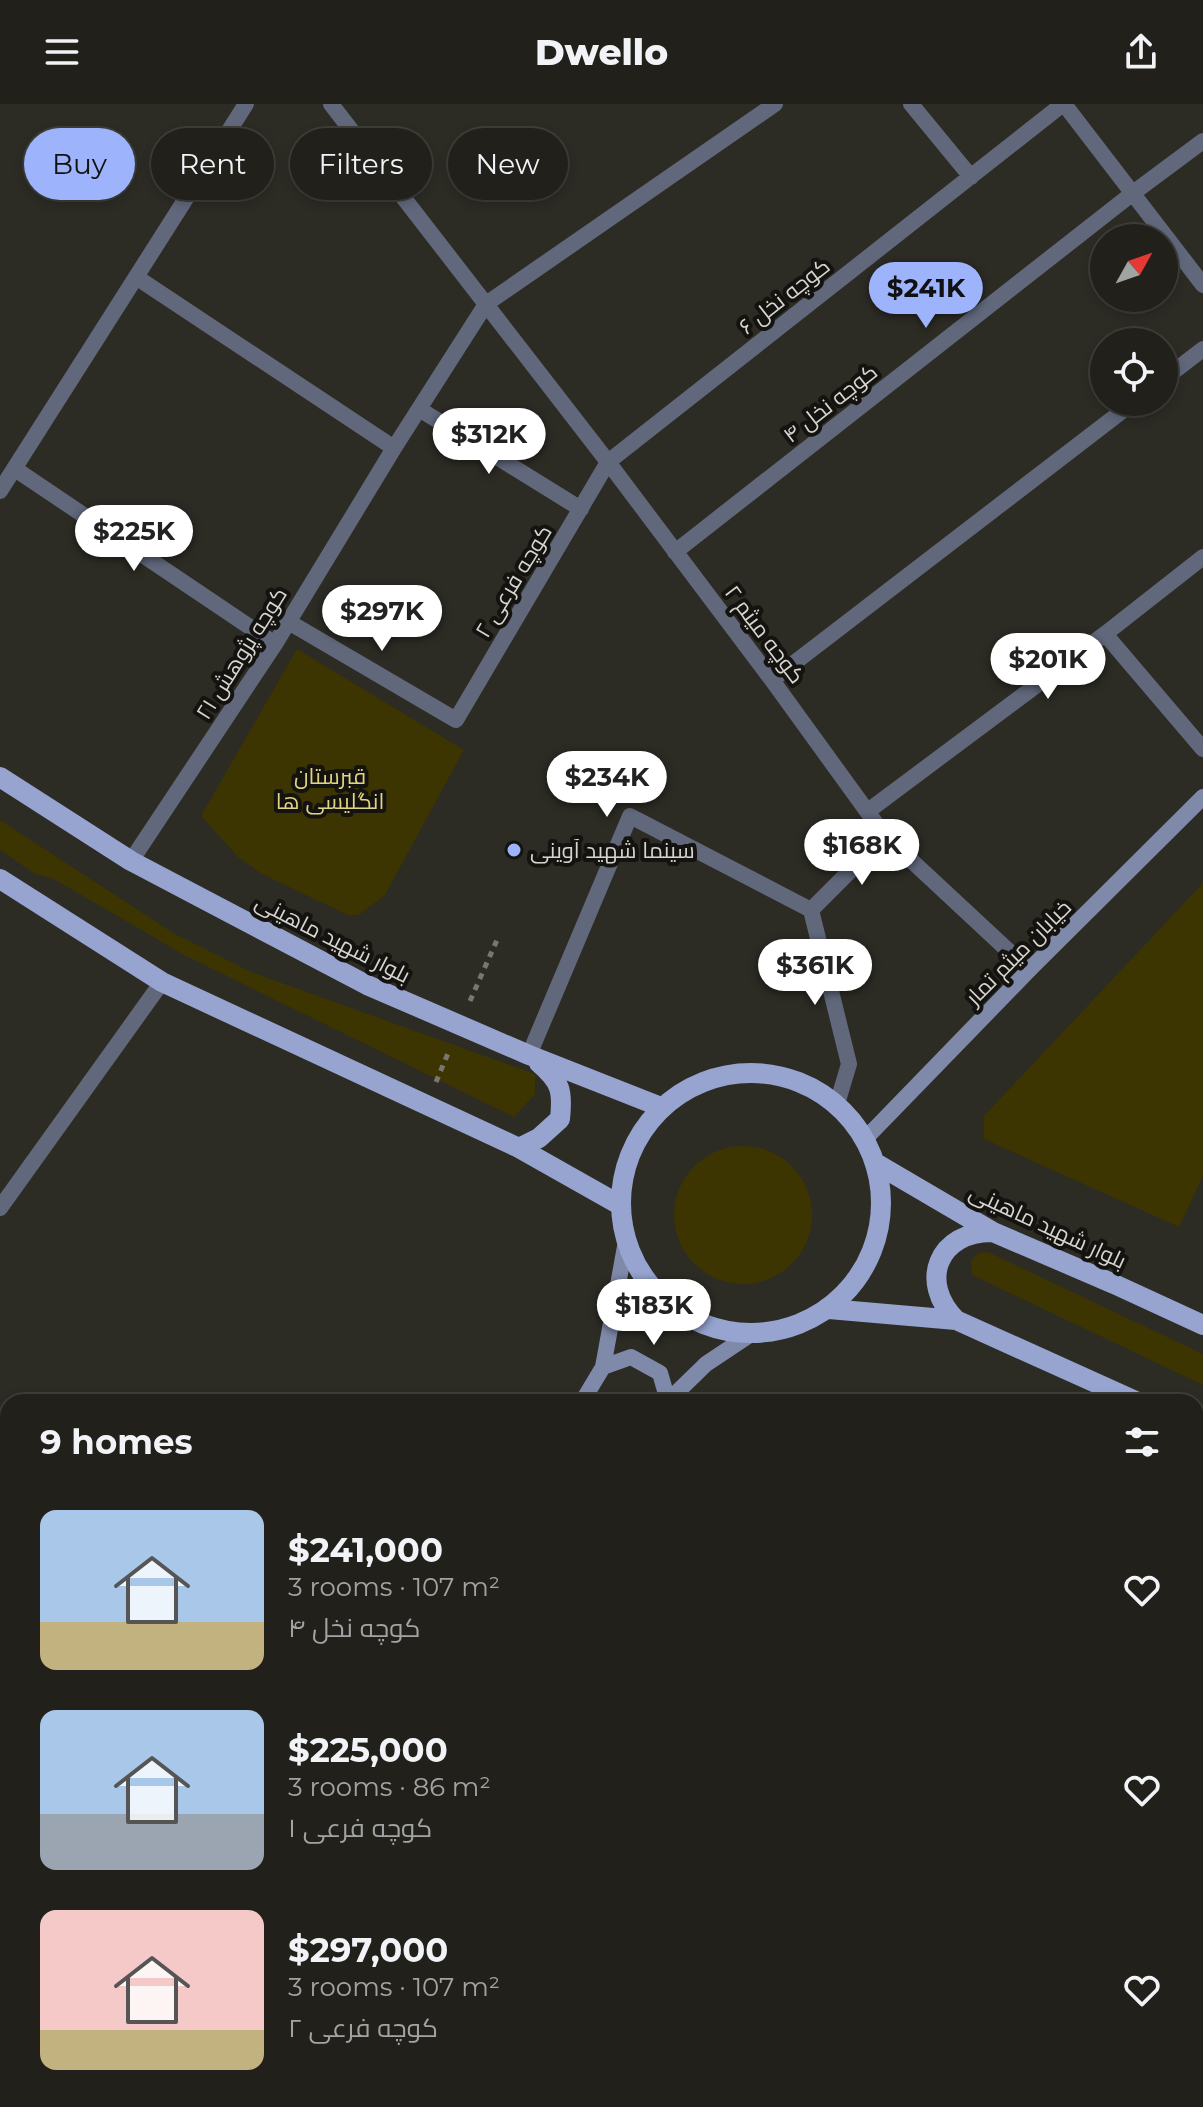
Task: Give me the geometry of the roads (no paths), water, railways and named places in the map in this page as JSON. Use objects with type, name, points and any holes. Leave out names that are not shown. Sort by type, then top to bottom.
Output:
[{"type":"main road","name":"بلوار شهید ماهینی","points":[[0,777],[131,861],[367,985],[529,1055],[661,1107]]},
{"type":"main road","points":[[0,879],[162,982],[519,1148],[620,1205]]},
{"type":"main road","points":[[519,1148],[539,1138],[560,1119],[563,1093],[551,1074],[529,1055]]},
{"type":"main road","points":[[754,1072],[798,1081],[837,1104],[865,1139],[877,1164],[883,1204],[876,1244],[858,1280],[829,1309],[792,1328],[751,1334],[710,1328],[673,1308],[644,1278],[626,1241],[620,1205],[624,1169],[638,1136],[661,1107],[688,1087],[720,1075],[754,1072]]},
{"type":"main road","name":"بلوار شهید ماهینی","points":[[877,1164],[993,1232],[1203,1325]]},
{"type":"main road","points":[[956,1320],[939,1297],[937,1268],[952,1244],[964,1236],[993,1232]]},
{"type":"main road","points":[[829,1309],[956,1320],[1120,1394]]},
{"type":"street","points":[[0,491],[246,104]]},
{"type":"street","name":"کوچه میثم ۲","points":[[331,104],[608,462],[885,836],[1029,970]]},
{"type":"street","points":[[486,304],[775,104]]},
{"type":"street","points":[[911,104],[971,177]]},
{"type":"street","points":[[1063,104],[1203,285]]},
{"type":"street","name":"کوچه نخل ۶","points":[[608,462],[1063,104]]},
{"type":"street","name":"کوچه نخل ۴","points":[[675,552],[1203,141]]},
{"type":"street","points":[[136,277],[394,448]]},
{"type":"street","name":"کوچه پژوهش ۲۱","points":[[131,861],[275,644],[486,304]]},
{"type":"street","points":[[1178,368],[1203,349]]},
{"type":"street","points":[[419,409],[581,509]]},
{"type":"street","points":[[772,680],[1116,416]]},
{"type":"street","name":"کوچه فرعی ۲","points":[[287,621],[456,720],[608,462]]},
{"type":"street","points":[[15,469],[275,644]]},
{"type":"street","points":[[868,811],[1203,557]]},
{"type":"street","points":[[1105,634],[1203,749]]},
{"type":"street","name":"خیابان میثم تمار","points":[[865,1139],[1203,797]]},
{"type":"street","points":[[529,1055],[630,816],[811,910],[849,1064],[837,1104]]},
{"type":"street","points":[[811,910],[885,836]]},
{"type":"street","points":[[0,1208],[162,982]]},
{"type":"street","points":[[587,1394],[603,1367],[626,1241]]},
{"type":"street","points":[[675,1394],[706,1364],[751,1334]]},
{"type":"street","points":[[603,1367],[631,1357],[660,1373],[665,1394]]},
{"type":"place","name":"سینما شهید آوینی","points":[[514,850]]},
{"type":"park label","name":"قبرستان انگلیسی ها","points":[[330,788]]}]
